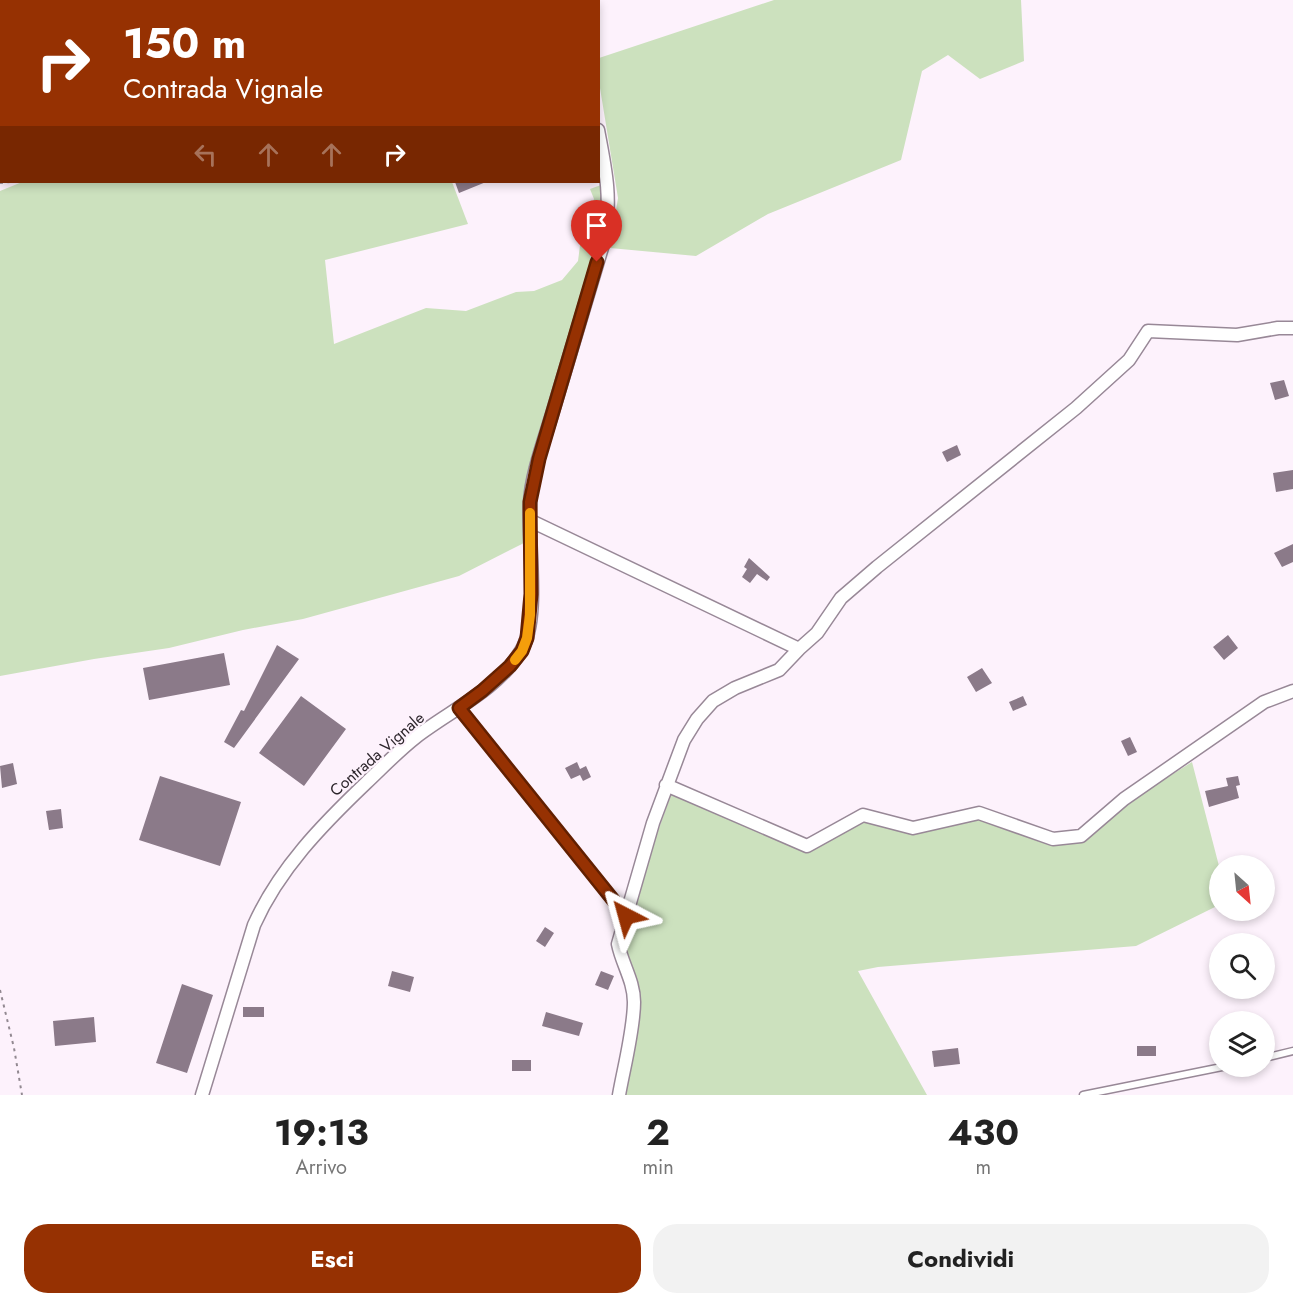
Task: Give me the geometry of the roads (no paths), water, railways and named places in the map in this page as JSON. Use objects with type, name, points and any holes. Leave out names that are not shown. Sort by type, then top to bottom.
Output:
[{"type":"street","name":"Contrada Vignale","points":[[202,1095],[254,925],[265,900],[280,876],[335,813],[386,764],[416,737],[482,691],[510,666],[522,651],[527,638],[530,615],[530,502],[539,459],[604,241],[608,219],[607,175],[600,140]]},
{"type":"street","points":[[619,1095],[634,1002],[630,978],[621,959],[618,944],[666,785],[684,740],[697,719],[713,700],[735,688],[779,670],[817,633],[841,598],[1076,408],[1129,360],[1148,331],[1237,335],[1278,328],[1293,328]]},
{"type":"street","points":[[531,521],[799,649]]},
{"type":"street","points":[[666,785],[807,846],[863,815],[913,828],[979,813],[1053,839],[1081,836],[1124,800],[1264,702],[1293,691]]},
{"type":"lane","points":[[459,708],[626,916]]},
{"type":"lane","points":[[1275,1055],[1293,1051]]},
{"type":"lane","points":[[1083,1095],[1209,1070]]}]
